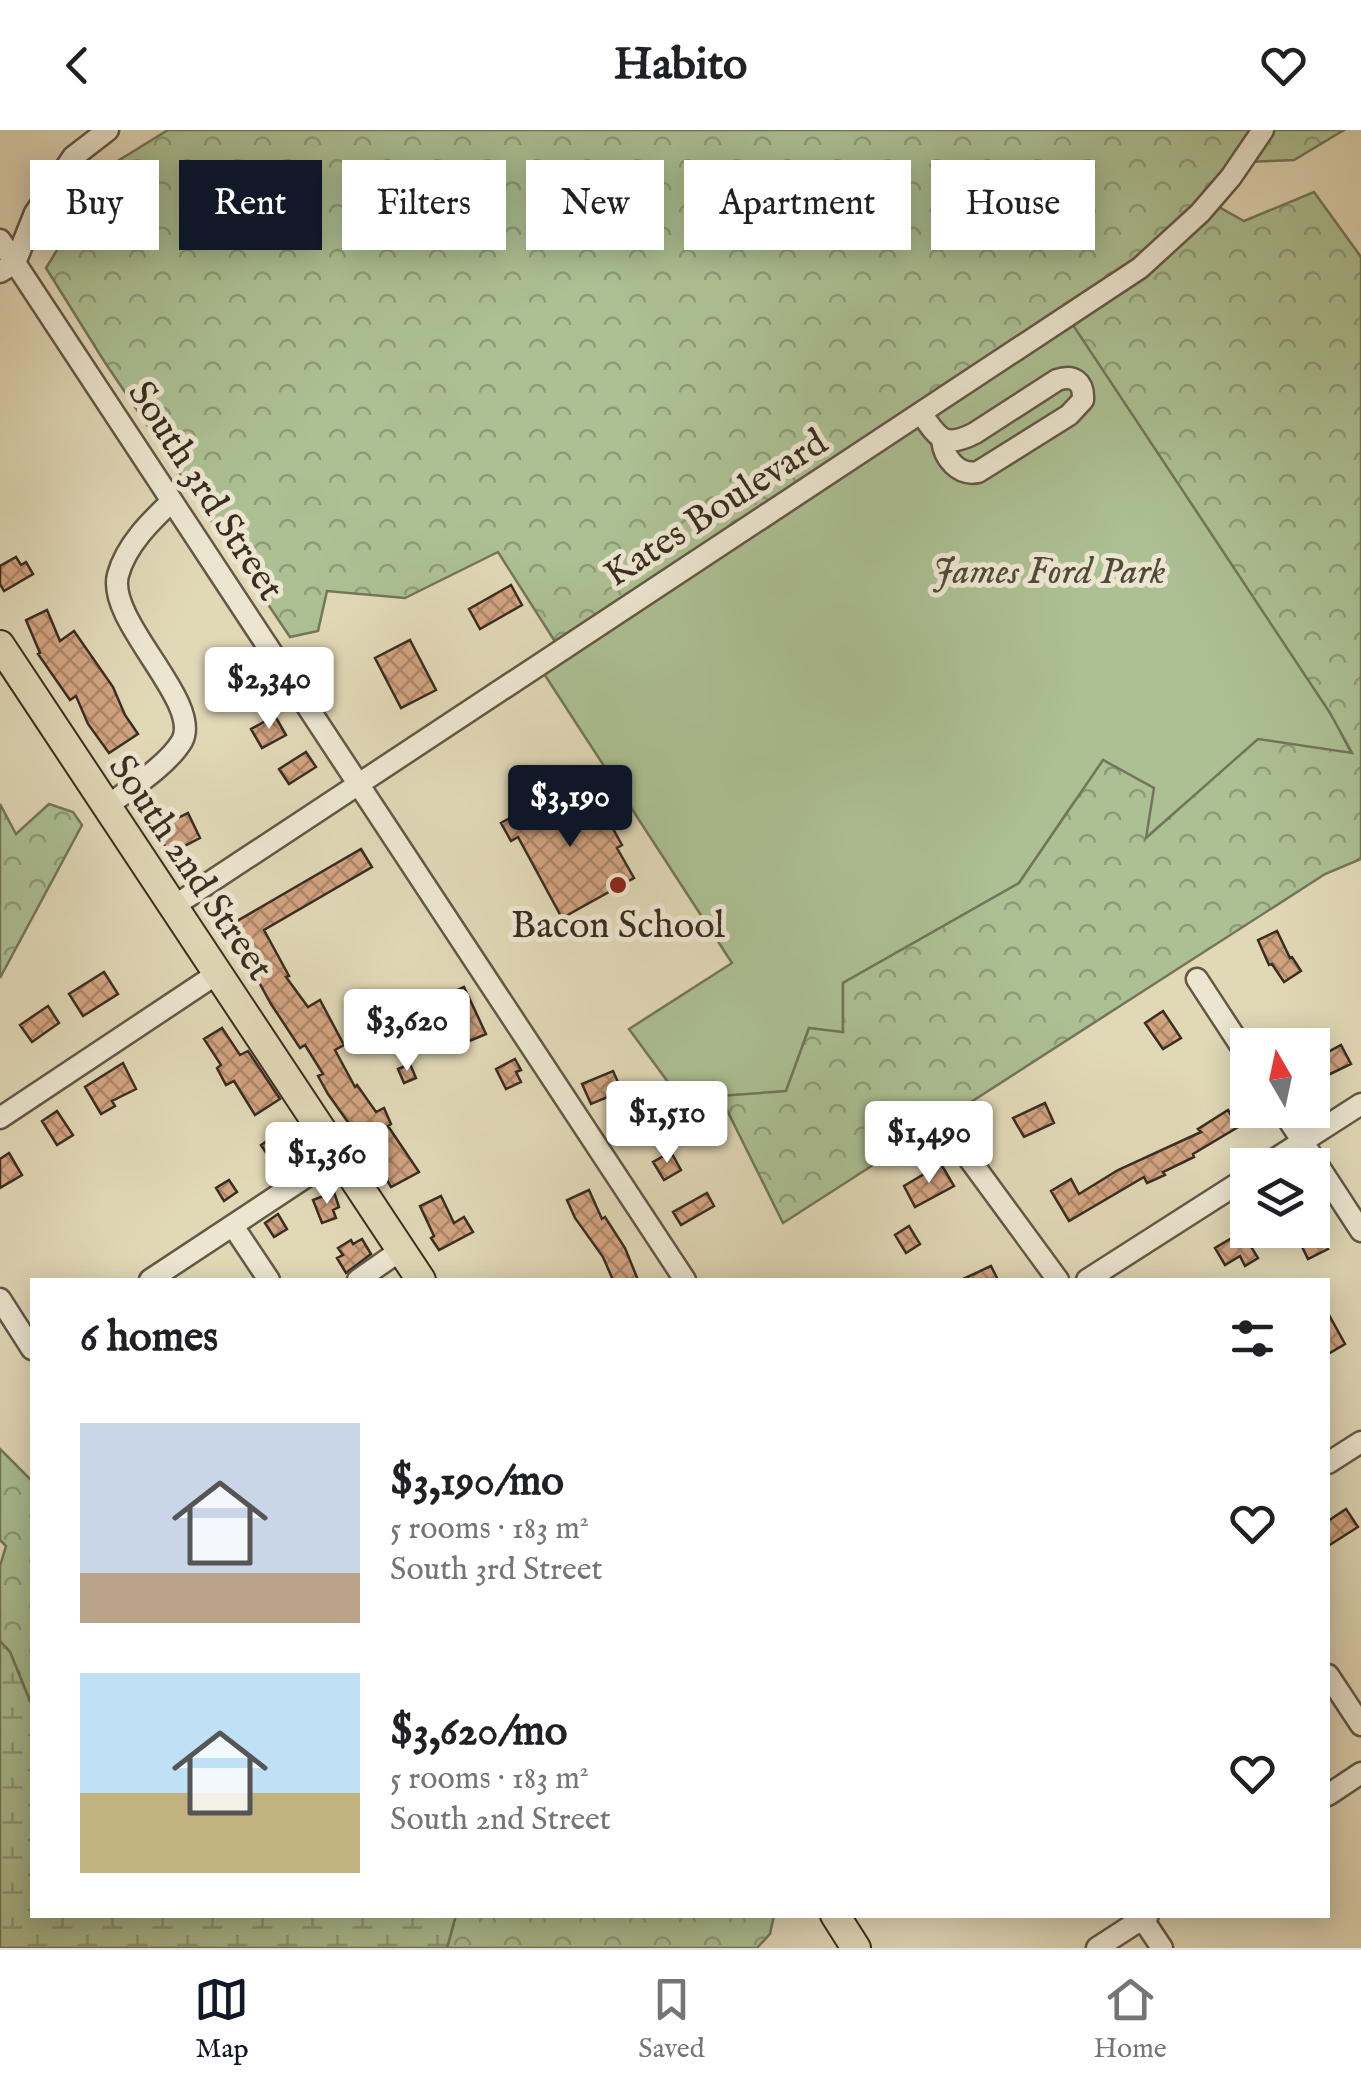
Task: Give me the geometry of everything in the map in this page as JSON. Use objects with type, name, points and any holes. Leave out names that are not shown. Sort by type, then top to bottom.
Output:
[{"type":"main road","name":"South 2nd Street","points":[[0,645],[420,1278]]},
{"type":"main road","points":[[837,1918],[856,1948]]},
{"type":"street","points":[[7,268],[35,213],[73,157],[108,130]]},
{"type":"street","name":"Kates Boulevard","points":[[174,906],[1140,268],[1200,213],[1262,130]]},
{"type":"street","name":"South 3rd Street","points":[[0,240],[7,268],[172,501],[684,1278]]},
{"type":"street","points":[[921,413],[942,440],[953,464],[963,471],[978,472],[1069,415],[1083,400],[1084,392],[1074,378],[1057,380],[966,438],[942,440]]},
{"type":"street","points":[[107,806],[170,756],[184,739],[186,722],[182,706],[136,633],[121,602],[116,579],[134,543],[172,501]]},
{"type":"street","points":[[0,1118],[218,973]]},
{"type":"street","points":[[1196,979],[1230,1030]]},
{"type":"street","points":[[1293,1148],[1361,1104]]},
{"type":"street","points":[[1294,1128],[1361,1230]]},
{"type":"street","points":[[948,1130],[1057,1278]]},
{"type":"street","points":[[153,1278],[339,1155]]},
{"type":"street","points":[[1090,1278],[1230,1189]]},
{"type":"street","points":[[233,1226],[269,1278]]},
{"type":"street","points":[[361,1278],[401,1250]]},
{"type":"street","points":[[0,1299],[30,1346]]},
{"type":"street","points":[[1330,1462],[1361,1442]]},
{"type":"street","points":[[1330,1678],[1361,1725]]},
{"type":"street","points":[[1330,1794],[1361,1773]]},
{"type":"street","points":[[1096,1948],[1139,1918]]},
{"type":"street","points":[[1141,1918],[1162,1948]]},
{"type":"green space","points":[[168,130],[1344,130],[1294,160],[1244,162],[1212,203],[1244,221],[1314,192],[1361,257],[1361,859],[1325,874],[783,1223],[720,1096],[786,1091],[809,1028],[843,1032],[843,983],[1019,883],[1103,760],[1154,788],[1146,838],[1258,739],[1352,753],[1330,713],[1069,319],[561,651],[498,552],[405,598],[327,591],[318,631],[290,637],[46,268],[57,250],[159,250],[159,160],[119,160]]},
{"type":"green space","name":"James Ford Park","points":[[1070,316],[1343,731],[1352,754],[1181,807],[1145,839],[1075,801],[1019,883],[843,983],[843,1033],[809,1028],[786,1092],[720,1096],[693,1116],[629,1029],[732,963],[539,666]]},
{"type":"green space","points":[[0,804],[16,834],[49,804],[73,812],[82,825],[0,978]]},
{"type":"green space","points":[[0,1449],[30,1479],[30,1701],[10,1652],[0,1641],[0,1566],[6,1546],[0,1540]]},
{"type":"green space","points":[[0,1641],[10,1652],[30,1701],[30,1918],[455,1918],[447,1948],[0,1948]]},
{"type":"green space","points":[[455,1918],[773,1918],[770,1934],[757,1948],[447,1948]]},
{"type":"building","points":[[16,557],[21,565],[26,562],[33,574],[4,591],[0,566]]},
{"type":"building","points":[[511,585],[522,605],[480,629],[469,609]]},
{"type":"building","points":[[47,610],[60,641],[74,631],[113,687],[138,734],[109,753],[88,724],[76,696],[70,700],[38,654],[26,620]]},
{"type":"building","points":[[410,640],[436,690],[401,708],[375,658]]},
{"type":"building","points":[[275,716],[286,735],[262,748],[251,729]]},
{"type":"building","points":[[306,752],[316,767],[289,784],[279,769]]},
{"type":"building","points":[[566,786],[579,810],[597,800],[622,845],[617,848],[634,878],[562,918],[518,837],[511,841],[501,823]]},
{"type":"building","points":[[188,813],[200,838],[169,854],[156,829]]},
{"type":"building","points":[[361,849],[372,867],[264,930],[289,976],[286,977],[308,1007],[320,1000],[344,1045],[335,1050],[355,1087],[376,1112],[384,1108],[391,1124],[388,1126],[419,1172],[391,1187],[328,1094],[318,1076],[323,1074],[305,1045],[300,1048],[225,928]]},
{"type":"building","points":[[1277,931],[1301,971],[1284,982],[1269,965],[1258,940]]},
{"type":"building","points":[[104,972],[118,994],[83,1016],[69,994]]},
{"type":"building","points":[[464,987],[486,1034],[450,1049],[442,1029],[446,1027],[439,1012],[446,1009],[440,998]]},
{"type":"building","points":[[392,992],[402,1006],[386,1017],[376,1002]]},
{"type":"building","points":[[48,1006],[59,1023],[32,1042],[20,1025]]},
{"type":"building","points":[[1163,1011],[1181,1038],[1163,1049],[1145,1023]]},
{"type":"building","points":[[222,1028],[240,1055],[248,1051],[280,1099],[255,1115],[234,1081],[226,1085],[217,1068],[221,1065],[204,1039]]},
{"type":"building","points":[[1341,1045],[1351,1064],[1330,1074],[1330,1051]]},
{"type":"building","points":[[515,1059],[521,1070],[516,1072],[521,1082],[506,1089],[496,1069]]},
{"type":"building","points":[[123,1063],[136,1089],[112,1101],[115,1106],[101,1114],[85,1087]]},
{"type":"building","points":[[410,1064],[416,1078],[404,1083],[398,1069]]},
{"type":"building","points":[[613,1071],[622,1091],[591,1104],[582,1084]]},
{"type":"building","points":[[1045,1103],[1054,1123],[1024,1137],[1013,1118]]},
{"type":"building","points":[[677,1108],[685,1122],[671,1130],[663,1117]]},
{"type":"building","points":[[1228,1110],[1230,1128],[1236,1128],[1193,1154],[1194,1157],[1163,1172],[1165,1175],[1147,1183],[1144,1177],[1069,1221],[1051,1191],[1071,1179],[1079,1194],[1118,1170],[1201,1132],[1198,1129]]},
{"type":"building","points":[[57,1111],[73,1135],[57,1145],[42,1121]]},
{"type":"building","points":[[640,1112],[648,1129],[625,1141],[616,1124]]},
{"type":"building","points":[[292,1124],[300,1137],[269,1157],[261,1145]]},
{"type":"building","points":[[671,1152],[681,1170],[664,1180],[653,1162]]},
{"type":"building","points":[[9,1153],[22,1175],[0,1188],[0,1159]]},
{"type":"building","points":[[941,1164],[954,1186],[915,1207],[904,1186]]},
{"type":"building","points":[[229,1180],[237,1192],[224,1201],[216,1188]]},
{"type":"building","points":[[589,1190],[602,1219],[605,1217],[625,1248],[637,1278],[612,1278],[567,1200]]},
{"type":"building","points":[[334,1192],[339,1207],[333,1210],[336,1218],[322,1223],[313,1200]]},
{"type":"building","points":[[707,1193],[714,1206],[681,1225],[673,1212]]},
{"type":"building","points":[[441,1196],[454,1223],[464,1217],[473,1232],[439,1250],[420,1206]]},
{"type":"building","points":[[278,1214],[287,1229],[274,1237],[265,1223]]},
{"type":"building","points":[[909,1226],[920,1244],[906,1253],[895,1235]]},
{"type":"building","points":[[362,1239],[371,1254],[346,1273],[337,1258],[343,1255],[338,1248]]},
{"type":"building","points":[[1230,1239],[1230,1248],[1252,1248],[1258,1258],[1245,1266],[1240,1256],[1225,1265],[1215,1248]]},
{"type":"building","points":[[1303,1248],[1328,1248],[1328,1249],[1308,1259]]},
{"type":"building","points":[[991,1266],[997,1278],[965,1278]]},
{"type":"building","points":[[1330,1317],[1345,1344],[1330,1353]]},
{"type":"building","points":[[1346,1509],[1358,1527],[1330,1545],[1330,1520]]},
{"type":"place","name":"Bacon School","points":[[618,885]]}]
